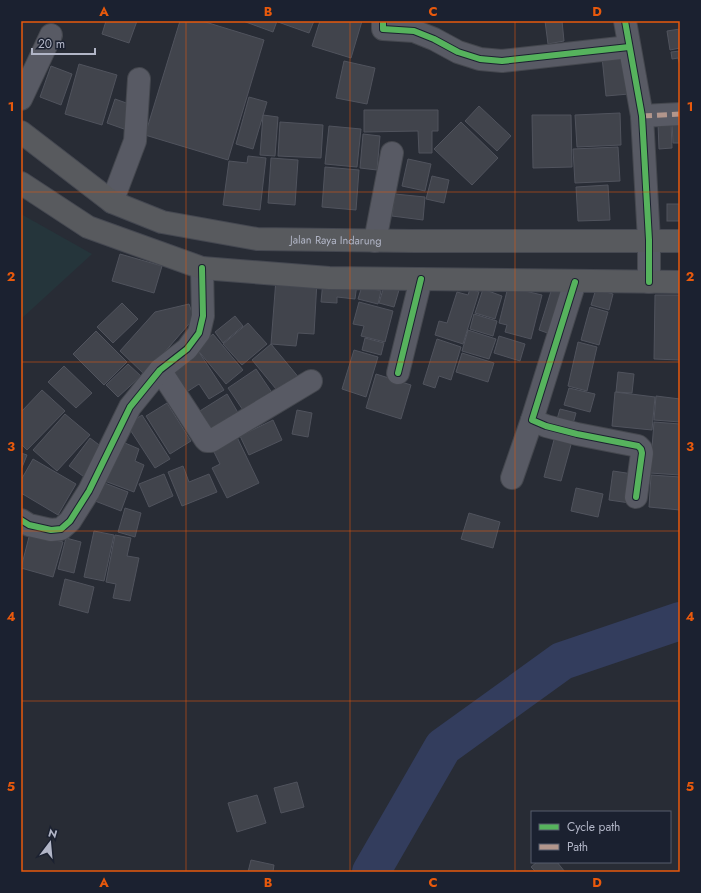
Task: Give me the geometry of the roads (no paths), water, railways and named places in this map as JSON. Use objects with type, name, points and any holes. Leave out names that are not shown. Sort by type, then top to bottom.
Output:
[{"type":"highway","name":"Jalan Raya Indarung","points":[[21,132],[112,202],[162,222],[257,239],[680,241]]},
{"type":"highway","points":[[21,183],[88,227],[202,268],[329,278],[680,282]]},
{"type":"street","points":[[383,21],[383,29],[414,31],[434,38],[458,52],[480,59],[502,61],[629,47]]},
{"type":"street","points":[[625,21],[642,116],[649,240],[649,282]]},
{"type":"street","points":[[21,99],[51,35]]},
{"type":"street","points":[[112,202],[135,141],[139,79]]},
{"type":"street","points":[[642,116],[680,114]]},
{"type":"street","points":[[375,240],[392,153]]},
{"type":"street","points":[[21,520],[29,525],[51,530],[61,529],[70,521],[89,490],[130,407],[160,370],[187,349],[199,333],[203,316],[202,268]]},
{"type":"street","points":[[398,373],[421,279]]},
{"type":"street","points":[[512,478],[532,420],[575,282]]},
{"type":"street","points":[[160,370],[204,439],[207,441],[211,441],[311,381]]},
{"type":"street","points":[[532,420],[546,426],[577,434],[638,446],[642,453],[636,497]]},
{"type":"waterway","points":[[371,872],[443,747],[562,661],[680,621]]}]
